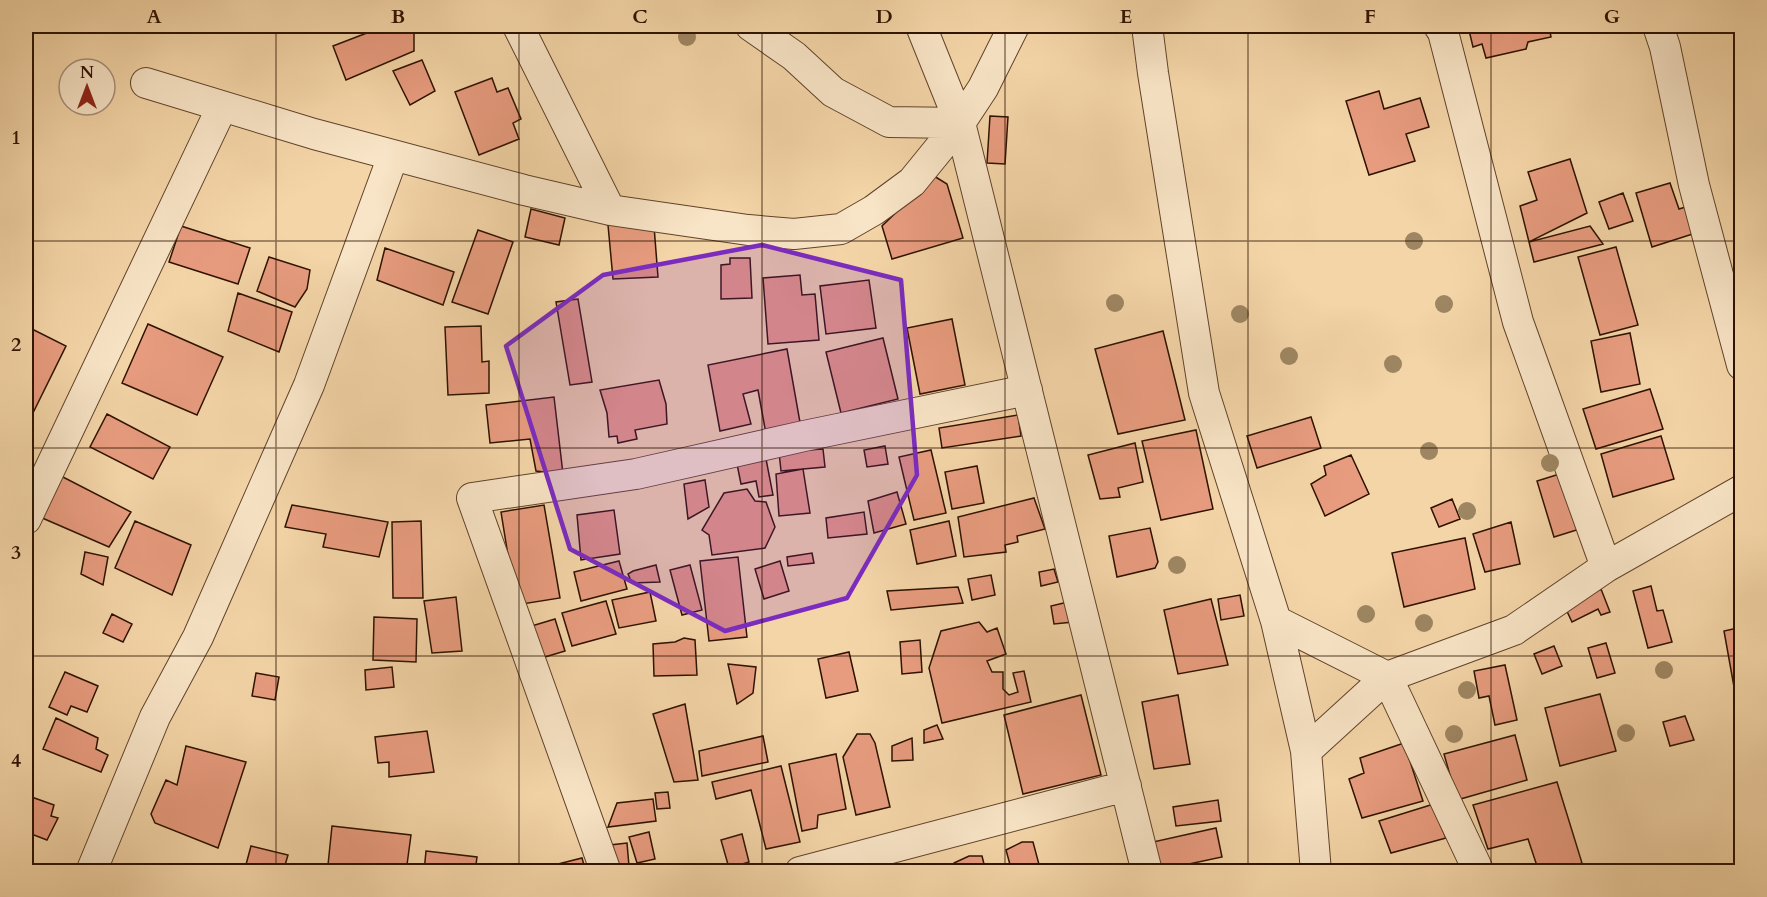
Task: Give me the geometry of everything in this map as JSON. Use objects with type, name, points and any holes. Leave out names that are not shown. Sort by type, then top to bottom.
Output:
[{"type":"street","points":[[518,26],[610,210]]},
{"type":"street","points":[[751,26],[794,56],[833,92],[889,122],[960,123]]},
{"type":"street","points":[[921,26],[960,123],[1147,872]]},
{"type":"street","points":[[146,83],[393,156],[610,210],[748,230],[794,234],[841,230],[874,210],[912,182],[960,123],[983,88],[1014,26]]},
{"type":"street","points":[[1147,26],[1204,393],[1276,621],[1306,751],[1316,872]]},
{"type":"street","points":[[1439,26],[1443,32],[1518,322],[1606,567]]},
{"type":"street","points":[[1658,26],[1665,47],[1694,185],[1742,365]]},
{"type":"street","points":[[26,519],[222,107]]},
{"type":"street","points":[[92,872],[155,717],[198,637],[309,386],[393,156]]},
{"type":"street","points":[[606,872],[472,498],[636,474],[804,435],[1027,390]]},
{"type":"street","points":[[1306,751],[1387,677],[1514,630],[1606,567],[1742,490]]},
{"type":"street","points":[[1276,621],[1387,677],[1479,872]]},
{"type":"street","points":[[800,872],[1126,786]]},
{"type":"highlighted area","points":[[762,245],[901,280],[917,475],[847,598],[725,631],[570,549],[506,346],[603,275]]},
{"type":"building","points":[[385,26],[409,26],[414,33],[414,51],[346,80],[333,46]]},
{"type":"building","points":[[1468,26],[1549,26],[1551,37],[1528,42],[1526,49],[1486,58],[1482,44],[1473,47]]},
{"type":"building","points":[[422,60],[435,91],[410,105],[393,71]]},
{"type":"building","points":[[492,78],[497,92],[508,88],[521,119],[513,123],[519,139],[479,155],[455,92]]},
{"type":"building","points":[[1379,91],[1384,109],[1420,98],[1429,127],[1406,134],[1415,161],[1369,175],[1346,101]]},
{"type":"building","points":[[990,116],[1008,117],[1005,164],[987,163]]},
{"type":"building","points":[[1570,159],[1587,213],[1529,242],[1520,206],[1537,200],[1528,172]]},
{"type":"building","points":[[934,176],[947,184],[963,238],[892,259],[882,226]]},
{"type":"building","points":[[1670,183],[1679,209],[1692,205],[1702,231],[1652,247],[1636,193]]},
{"type":"building","points":[[1623,193],[1633,221],[1609,229],[1599,202]]},
{"type":"building","points":[[531,209],[565,218],[559,245],[525,237]]},
{"type":"building","points":[[608,225],[654,226],[658,277],[613,279]]},
{"type":"building","points":[[181,226],[250,248],[238,284],[169,262]]},
{"type":"building","points":[[1590,226],[1603,244],[1534,262],[1529,242]]},
{"type":"building","points":[[478,230],[513,242],[488,314],[452,302]]},
{"type":"building","points":[[1616,247],[1638,325],[1600,335],[1578,257]]},
{"type":"building","points":[[385,248],[454,272],[443,305],[377,280]]},
{"type":"building","points":[[269,257],[310,270],[307,289],[295,307],[257,291]]},
{"type":"building","points":[[730,258],[750,258],[752,298],[721,299],[721,265],[730,264]]},
{"type":"building","points":[[800,275],[802,295],[815,294],[819,340],[768,344],[763,278]]},
{"type":"building","points":[[869,280],[876,328],[826,334],[820,286]]},
{"type":"building","points":[[238,293],[292,312],[279,352],[228,331]]},
{"type":"building","points":[[578,299],[592,382],[570,385],[556,302]]},
{"type":"building","points":[[952,319],[965,385],[920,394],[907,328]]},
{"type":"building","points":[[148,324],[223,357],[197,415],[122,383]]},
{"type":"building","points":[[26,326],[66,346],[28,423],[26,422]]},
{"type":"building","points":[[481,326],[482,362],[489,361],[489,393],[448,395],[445,327]]},
{"type":"building","points":[[1163,331],[1185,420],[1118,434],[1095,349]]},
{"type":"building","points":[[1630,333],[1640,384],[1601,392],[1591,341]]},
{"type":"building","points":[[883,338],[898,399],[841,413],[826,352]]},
{"type":"building","points":[[787,349],[801,428],[766,434],[758,390],[743,394],[751,424],[720,431],[708,365]]},
{"type":"building","points":[[659,380],[666,404],[667,424],[635,430],[637,439],[618,443],[617,436],[609,437],[607,413],[600,390]]},
{"type":"building","points":[[1650,389],[1663,429],[1596,449],[1583,409]]},
{"type":"building","points":[[554,397],[563,474],[536,471],[530,439],[490,443],[486,405]]},
{"type":"building","points":[[107,414],[170,447],[153,479],[90,447]]},
{"type":"building","points":[[1018,415],[1021,436],[942,448],[939,428]]},
{"type":"building","points":[[1311,417],[1321,448],[1257,468],[1247,436]]},
{"type":"building","points":[[1196,430],[1213,509],[1161,520],[1142,441]]},
{"type":"building","points":[[1661,436],[1674,479],[1613,497],[1601,454]]},
{"type":"building","points":[[1135,443],[1143,482],[1118,488],[1120,497],[1100,499],[1088,455]]},
{"type":"building","points":[[885,446],[888,464],[867,467],[864,450]]},
{"type":"building","points":[[823,449],[825,467],[781,471],[779,452]]},
{"type":"building","points":[[931,450],[946,513],[914,520],[899,457]]},
{"type":"building","points":[[1351,455],[1369,494],[1325,516],[1311,484],[1326,475],[1324,466]]},
{"type":"building","points":[[766,459],[773,495],[759,497],[756,481],[741,484],[737,464]]},
{"type":"building","points":[[977,466],[984,503],[952,509],[945,472]]},
{"type":"building","points":[[803,469],[810,513],[779,516],[776,474]]},
{"type":"building","points":[[1566,472],[1583,528],[1554,537],[1537,481]]},
{"type":"building","points":[[59,475],[131,512],[109,547],[40,517]]},
{"type":"building","points":[[705,480],[709,507],[688,519],[684,484]]},
{"type":"building","points":[[747,489],[755,501],[766,502],[775,527],[765,548],[712,555],[709,535],[702,530],[724,493]]},
{"type":"building","points":[[897,492],[906,524],[874,533],[868,501]]},
{"type":"building","points":[[1034,498],[1045,529],[1017,536],[1018,542],[1005,545],[1006,552],[964,557],[958,517]]},
{"type":"building","points":[[1452,499],[1460,519],[1439,527],[1431,508]]},
{"type":"building","points":[[292,505],[388,522],[379,557],[323,547],[326,534],[285,527]]},
{"type":"building","points":[[544,505],[560,598],[516,605],[501,512]]},
{"type":"building","points":[[614,510],[620,554],[581,560],[577,515]]},
{"type":"building","points":[[864,512],[867,534],[828,538],[826,518]]},
{"type":"building","points":[[135,521],[191,545],[172,595],[115,568]]},
{"type":"building","points":[[421,521],[423,598],[393,598],[392,522]]},
{"type":"building","points":[[949,521],[956,556],[917,564],[910,530]]},
{"type":"building","points":[[1511,522],[1520,564],[1485,572],[1473,534]]},
{"type":"building","points":[[1150,528],[1158,562],[1155,568],[1117,577],[1109,536]]},
{"type":"building","points":[[1465,538],[1475,589],[1404,607],[1392,553]]},
{"type":"building","points":[[85,552],[108,557],[103,585],[81,574]]},
{"type":"building","points":[[812,553],[814,563],[788,566],[787,557]]},
{"type":"building","points":[[738,557],[747,637],[709,641],[700,561]]},
{"type":"building","points":[[619,561],[627,589],[581,601],[574,572]]},
{"type":"building","points":[[780,561],[789,591],[764,599],[755,569]]},
{"type":"building","points":[[656,565],[660,582],[632,583],[628,574]]},
{"type":"building","points":[[690,565],[702,610],[682,615],[670,570]]},
{"type":"building","points":[[1054,569],[1058,582],[1041,586],[1039,572]]},
{"type":"building","points":[[991,575],[995,595],[972,600],[968,579]]},
{"type":"building","points":[[1651,586],[1657,611],[1663,610],[1672,642],[1648,648],[1633,591]]},
{"type":"building","points":[[958,587],[963,603],[891,610],[887,591]]},
{"type":"building","points":[[1601,589],[1610,612],[1601,615],[1598,609],[1572,622],[1564,605]]},
{"type":"building","points":[[650,592],[656,621],[619,628],[612,600]]},
{"type":"building","points":[[1240,595],[1244,616],[1221,620],[1218,599]]},
{"type":"building","points":[[456,597],[462,651],[432,653],[424,601]]},
{"type":"building","points":[[1211,599],[1228,665],[1178,674],[1164,610]]},
{"type":"building","points":[[606,601],[616,634],[572,646],[562,613]]},
{"type":"building","points":[[1068,602],[1073,622],[1054,624],[1051,606]]},
{"type":"building","points":[[112,614],[132,624],[123,642],[103,633]]},
{"type":"building","points":[[374,617],[417,619],[416,662],[373,660]]},
{"type":"building","points":[[555,619],[565,651],[535,660],[525,628]]},
{"type":"building","points":[[979,622],[987,632],[997,628],[1006,654],[987,661],[992,672],[1003,672],[1003,689],[1009,695],[1018,692],[1013,673],[1024,671],[1031,702],[942,723],[929,668],[941,631]]},
{"type":"building","points":[[1742,627],[1742,686],[1734,687],[1724,631]]},
{"type":"building","points":[[684,638],[695,640],[697,675],[654,676],[653,644],[675,642]]},
{"type":"building","points":[[920,640],[922,672],[902,674],[900,642]]},
{"type":"building","points":[[1606,643],[1615,673],[1597,678],[1588,648]]},
{"type":"building","points":[[1554,646],[1562,666],[1542,674],[1534,654]]},
{"type":"building","points":[[849,652],[858,691],[826,698],[818,659]]},
{"type":"building","points":[[728,664],[756,667],[753,693],[737,704]]},
{"type":"building","points":[[1505,665],[1517,720],[1495,725],[1489,696],[1479,698],[1474,671]]},
{"type":"building","points":[[392,667],[394,687],[366,690],[365,670]]},
{"type":"building","points":[[65,672],[98,686],[87,712],[71,706],[67,715],[49,707]]},
{"type":"building","points":[[256,673],[279,677],[275,700],[252,696]]},
{"type":"building","points":[[1600,694],[1616,751],[1560,766],[1545,708]]},
{"type":"building","points":[[1081,695],[1101,775],[1023,794],[1004,715]]},
{"type":"building","points":[[1178,695],[1190,764],[1154,769],[1142,702]]},
{"type":"building","points":[[685,704],[698,780],[674,782],[653,714]]},
{"type":"building","points":[[1685,716],[1694,740],[1670,746],[1663,722]]},
{"type":"building","points":[[56,718],[98,738],[96,749],[108,755],[101,772],[43,749]]},
{"type":"building","points":[[937,725],[943,739],[924,743],[924,730]]},
{"type":"building","points":[[427,731],[434,772],[389,777],[389,762],[378,763],[375,737]]},
{"type":"building","points":[[857,734],[870,734],[875,743],[890,807],[856,815],[843,757]]},
{"type":"building","points":[[1515,735],[1527,780],[1457,800],[1444,754]]},
{"type":"building","points":[[763,736],[768,762],[702,776],[699,751]]},
{"type":"building","points":[[912,738],[913,760],[892,761],[892,746]]},
{"type":"building","points":[[1404,743],[1423,801],[1362,818],[1349,779],[1364,773],[1360,758]]},
{"type":"building","points":[[186,746],[246,762],[218,848],[155,823],[151,814],[166,780],[177,785]]},
{"type":"building","points":[[836,754],[846,809],[818,815],[817,828],[802,831],[789,764]]},
{"type":"building","points":[[781,766],[800,842],[766,849],[751,790],[716,799],[712,782]]},
{"type":"building","points":[[1557,782],[1582,863],[1556,872],[1539,872],[1528,839],[1488,849],[1473,805]]},
{"type":"building","points":[[668,792],[670,808],[657,809],[655,793]]},
{"type":"building","points":[[26,795],[54,805],[51,816],[58,818],[47,840],[26,832]]},
{"type":"building","points":[[653,799],[656,821],[608,827],[617,803]]},
{"type":"building","points":[[1218,800],[1221,821],[1176,826],[1173,807]]},
{"type":"building","points":[[1437,803],[1440,824],[1446,838],[1391,853],[1379,821]]},
{"type":"building","points":[[332,826],[411,835],[406,872],[383,872],[328,865]]},
{"type":"building","points":[[1216,828],[1222,857],[1156,871],[1153,842]]},
{"type":"building","points":[[649,832],[655,859],[637,863],[629,837]]},
{"type":"building","points":[[742,834],[749,862],[729,868],[721,840]]},
{"type":"building","points":[[1022,842],[1033,842],[1041,872],[1012,872],[1006,850]]},
{"type":"building","points":[[627,843],[629,866],[613,868],[610,845]]},
{"type":"building","points":[[251,846],[288,855],[283,872],[244,872]]},
{"type":"building","points":[[426,851],[477,857],[475,872],[424,872]]},
{"type":"building","points":[[969,856],[982,856],[986,872],[956,872],[954,863]]},
{"type":"building","points":[[582,858],[586,872],[556,872],[554,865]]},
{"type":"building","points":[[26,862],[47,869],[46,872],[26,872]]},
{"type":"building","points":[[658,865],[660,872],[636,872]]},
{"type":"building","points":[[140,866],[154,872],[138,872]]}]
